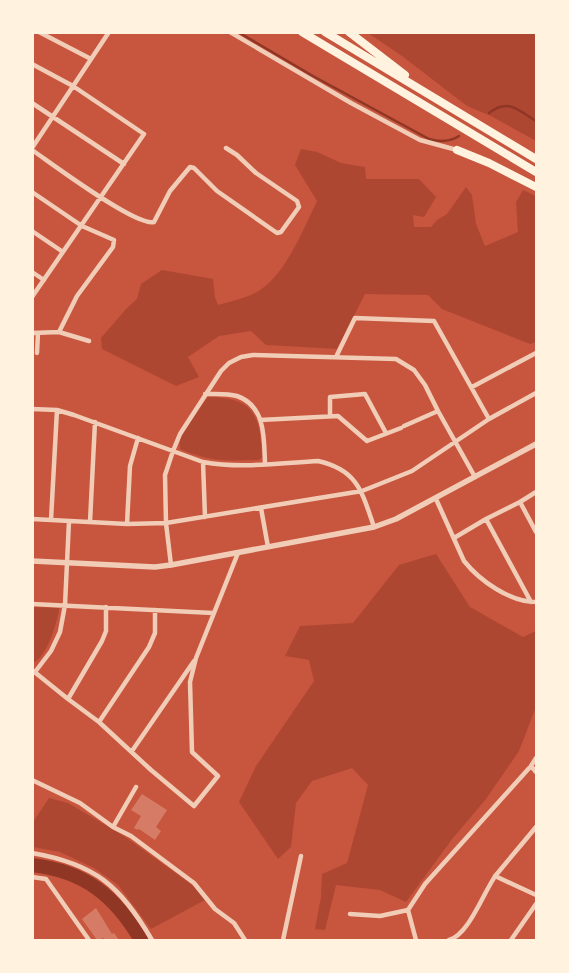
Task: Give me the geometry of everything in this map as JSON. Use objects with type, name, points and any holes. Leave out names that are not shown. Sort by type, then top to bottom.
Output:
[{"type":"highway","points":[[302,32],[536,172]]},
{"type":"highway","points":[[325,32],[536,159]]},
{"type":"highway","points":[[348,32],[434,98]]},
{"type":"highway","points":[[457,150],[489,162],[536,187]]},
{"type":"street","points":[[39,32],[91,59]]},
{"type":"street","points":[[109,32],[32,149],[123,212],[150,223],[154,222],[168,190],[190,167],[194,168],[217,191],[277,233],[281,232],[299,207],[297,201],[256,173],[237,155],[226,148]]},
{"type":"street","points":[[230,32],[420,140],[457,150]]},
{"type":"street","points":[[32,64],[73,86],[144,134],[32,296]]},
{"type":"street","points":[[32,103],[124,164]]},
{"type":"street","points":[[32,192],[82,226],[114,240],[113,246],[77,296],[59,332]]},
{"type":"street","points":[[32,231],[63,252]]},
{"type":"street","points":[[32,272],[44,280]]},
{"type":"street","points":[[336,357],[355,318],[434,321],[489,419]]},
{"type":"street","points":[[37,353],[35,333],[59,332],[89,341]]},
{"type":"street","points":[[472,387],[536,352]]},
{"type":"street","points":[[171,565],[166,523],[166,475],[173,451],[180,434],[220,371],[229,363],[241,357],[267,354],[396,359],[414,370],[425,384],[475,477]]},
{"type":"street","points":[[205,394],[237,396],[252,405],[263,428],[266,464]]},
{"type":"street","points":[[330,416],[330,397],[365,394],[386,433]]},
{"type":"street","points":[[32,519],[127,524],[166,523],[362,491],[412,471],[489,419],[536,394]]},
{"type":"street","points":[[32,410],[57,410],[203,462],[232,466],[318,461],[330,464],[354,479],[362,491],[374,527]]},
{"type":"street","points":[[51,520],[57,410]]},
{"type":"street","points":[[260,420],[338,416],[367,441],[438,411]]},
{"type":"street","points":[[90,522],[95,422]]},
{"type":"street","points":[[127,524],[130,466],[138,438]]},
{"type":"street","points":[[32,561],[155,567],[374,527],[396,519],[436,499],[536,444]]},
{"type":"street","points":[[203,462],[205,517]]},
{"type":"street","points":[[454,538],[536,492]]},
{"type":"street","points":[[436,499],[464,560],[480,576],[513,598],[534,602]]},
{"type":"street","points":[[520,502],[536,532]]},
{"type":"street","points":[[261,508],[268,547]]},
{"type":"street","points":[[486,519],[534,602]]},
{"type":"street","points":[[69,521],[65,605],[60,632],[51,651],[34,671],[99,722],[151,770],[194,806],[218,776],[192,752],[190,682],[196,658],[238,553]]},
{"type":"street","points":[[32,604],[213,613]]},
{"type":"street","points":[[68,699],[102,641],[106,630],[106,608]]},
{"type":"street","points":[[99,722],[149,647],[154,633],[156,610]]},
{"type":"street","points":[[132,751],[196,658]]},
{"type":"street","points":[[350,914],[380,916],[408,910],[425,884],[531,766],[536,758]]},
{"type":"street","points":[[531,766],[536,772]]},
{"type":"street","points":[[32,780],[80,803],[113,827],[131,836],[194,883],[215,909],[234,923],[242,940]]},
{"type":"street","points":[[113,827],[136,787]]},
{"type":"street","points":[[452,940],[468,924],[495,876],[536,827]]},
{"type":"street","points":[[32,853],[73,863],[99,876],[121,894],[152,940]]},
{"type":"street","points":[[283,940],[301,856]]},
{"type":"street","points":[[495,876],[536,894]]},
{"type":"street","points":[[32,877],[46,879],[89,940]]},
{"type":"street","points":[[511,940],[536,904]]},
{"type":"street","points":[[408,910],[416,940]]},
{"type":"shaded area","points":[[368,33],[536,33],[536,141],[491,116],[467,106],[402,56]]},
{"type":"shaded area","points":[[301,149],[317,152],[341,163],[365,167],[366,179],[419,179],[436,197],[424,217],[413,215],[414,227],[431,227],[437,220],[447,214],[466,187],[472,195],[476,224],[485,246],[518,232],[516,202],[523,190],[536,196],[536,342],[530,344],[442,309],[428,295],[365,294],[337,349],[266,345],[251,331],[219,336],[188,357],[199,377],[176,386],[102,349],[101,338],[137,299],[141,284],[162,270],[213,279],[218,305],[251,295],[273,279],[291,254],[317,201],[295,165]]},
{"type":"shaded area","points":[[208,397],[236,401],[252,411],[256,419],[261,442],[262,457],[259,460],[219,460],[180,449],[185,429]]},
{"type":"shaded area","points":[[436,554],[470,607],[523,637],[536,631],[536,707],[519,751],[486,799],[453,838],[406,902],[380,890],[336,885],[325,930],[315,929],[321,897],[322,874],[347,863],[368,785],[352,768],[312,781],[296,803],[291,847],[278,859],[239,802],[256,766],[314,681],[309,660],[285,656],[300,626],[353,623],[399,565]]},
{"type":"shaded area","points":[[32,607],[59,608],[56,624],[47,648],[38,660],[33,663]]},
{"type":"shaded area","points":[[49,798],[68,803],[124,836],[195,887],[205,900],[151,929],[118,885],[94,868],[60,852],[33,847],[33,822]]},
{"type":"building","points":[[142,794],[167,810],[156,827],[161,831],[155,840],[139,829],[134,828],[141,816],[131,810]]},
{"type":"building","points":[[96,908],[112,934],[114,933],[119,940],[105,940],[104,938],[97,940],[82,919]]},
{"type":"waterway","points":[[238,32],[313,76],[429,139],[445,141],[459,136]]},
{"type":"waterway","points":[[489,113],[502,106],[513,107],[536,121]]},
{"type":"waterway","points":[[32,865],[68,873],[97,888],[120,911],[141,940]]}]
